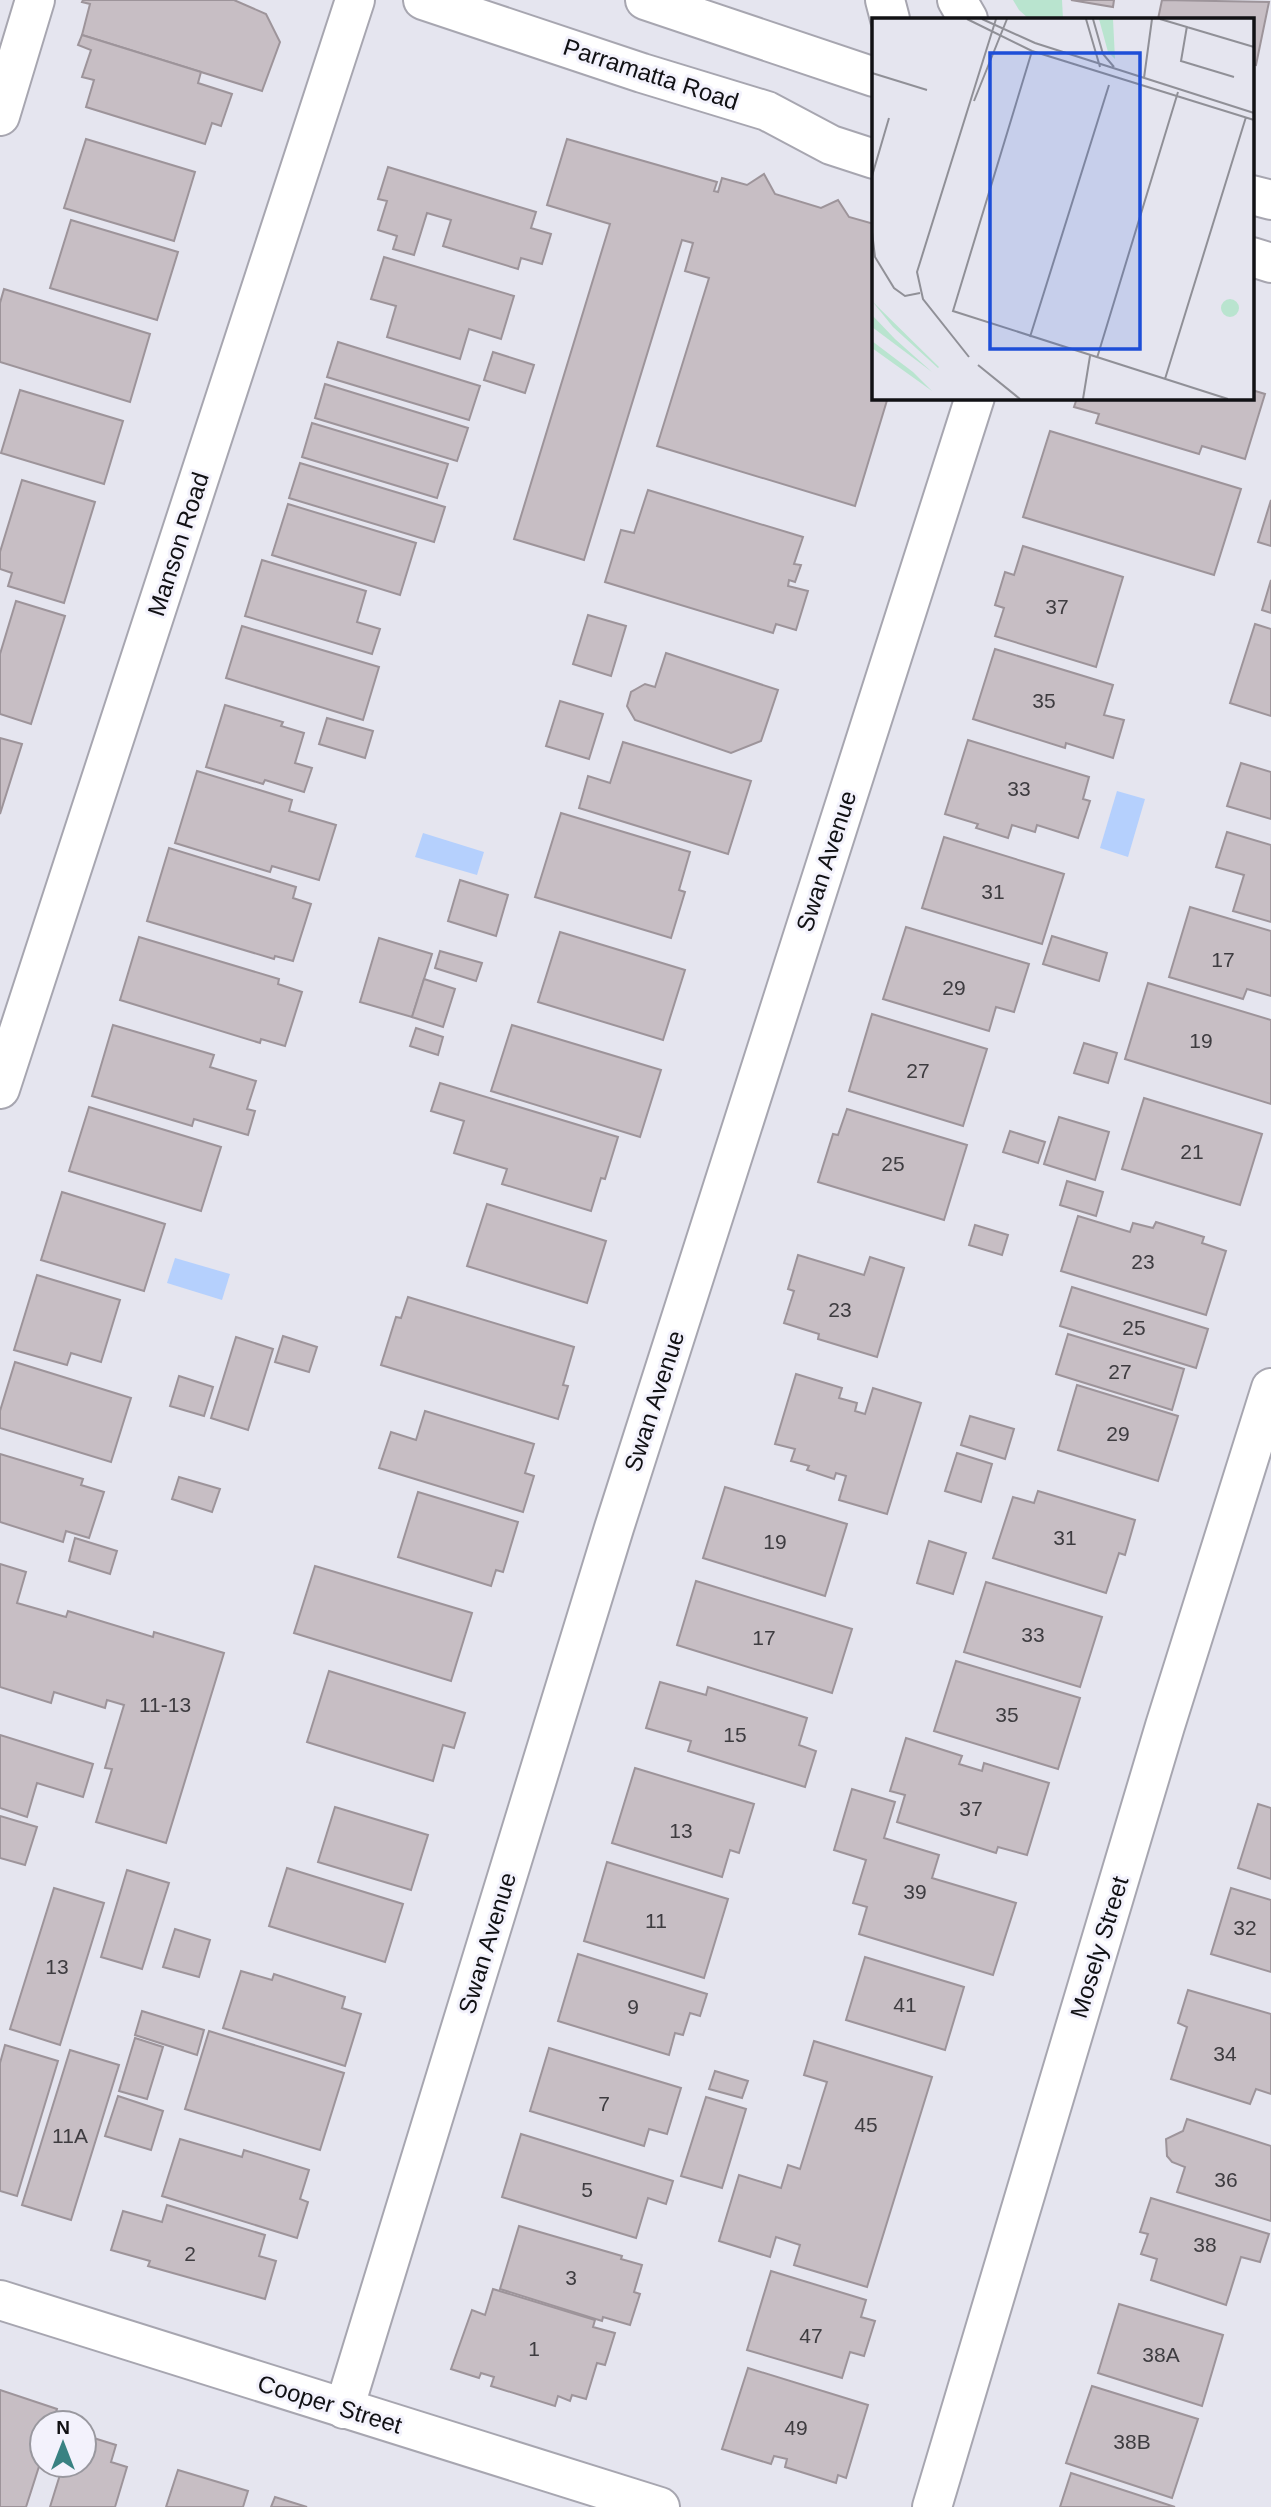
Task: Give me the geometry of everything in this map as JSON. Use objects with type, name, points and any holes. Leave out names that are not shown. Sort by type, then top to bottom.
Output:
[{"type":"main road","points":[[0,116],[35,0]]},
{"type":"main road","name":"Manson Road","points":[[0,1089],[355,0]]},
{"type":"main road","name":"Parramatta Road","points":[[423,0],[642,73],[767,111],[831,145],[872,158]]},
{"type":"main road","points":[[645,0],[872,76]]},
{"type":"main road","points":[[886,0],[890,18]]},
{"type":"main road","points":[[957,0],[967,18]]},
{"type":"main road","points":[[1254,196],[1271,200]]},
{"type":"main road","points":[[1254,258],[1271,262]]},
{"type":"main road","name":"Swan Avenue","points":[[344,2409],[614,1528],[974,399]]},
{"type":"main road","name":"Mosely Street","points":[[932,2507],[1157,1752],[1271,1388]]},
{"type":"main road","name":"Cooper Street","points":[[0,2300],[660,2507]]},
{"type":"green space","points":[[1013,0],[1062,0],[1063,18],[1028,18]]},
{"type":"water","points":[[1117,791],[1145,799],[1128,857],[1100,848]]},
{"type":"water","points":[[423,833],[484,852],[477,875],[415,857]]},
{"type":"water","points":[[175,1258],[230,1274],[222,1300],[167,1283]]},
{"type":"building","points":[[234,0],[266,14],[280,42],[262,91],[82,35],[90,4],[82,2]]},
{"type":"building","points":[[1071,0],[1114,0],[1113,7]]},
{"type":"building","points":[[1162,0],[1269,2],[1256,65],[1254,18],[1158,18]]},
{"type":"building","points":[[82,35],[201,72],[198,83],[232,94],[221,126],[212,123],[205,144],[86,107],[94,80],[82,77],[91,50],[78,45]]},
{"type":"building","points":[[86,139],[195,172],[174,241],[64,208]]},
{"type":"building","points":[[567,139],[717,182],[714,191],[718,192],[722,178],[747,185],[764,174],[775,194],[821,208],[838,200],[849,217],[872,223],[872,399],[887,399],[855,506],[657,446],[709,278],[685,271],[693,243],[682,240],[584,560],[514,539],[610,224],[547,205]]},
{"type":"building","points":[[388,167],[536,212],[531,228],[551,234],[542,264],[521,258],[518,269],[443,246],[451,220],[427,213],[414,255],[393,249],[397,236],[378,230],[387,201],[378,199]]},
{"type":"building","points":[[71,220],[178,252],[157,320],[50,288]]},
{"type":"building","points":[[384,257],[514,296],[501,339],[469,329],[460,359],[387,337],[396,306],[371,299]]},
{"type":"building","points":[[4,289],[150,334],[130,402],[0,362],[0,303]]},
{"type":"building","points":[[338,342],[480,386],[469,420],[327,377]]},
{"type":"building","points":[[493,352],[534,365],[525,393],[484,380]]},
{"type":"building","points":[[325,384],[468,428],[457,461],[315,418]]},
{"type":"building","points":[[20,390],[123,421],[104,484],[1,453]]},
{"type":"building","points":[[1254,391],[1265,394],[1245,459],[1202,446],[1199,454],[1096,423],[1099,414],[1074,407],[1077,399],[1254,399]]},
{"type":"building","points":[[312,423],[448,464],[437,498],[302,457]]},
{"type":"building","points":[[1050,431],[1241,489],[1214,575],[1023,517]]},
{"type":"building","points":[[300,463],[445,507],[434,542],[289,498]]},
{"type":"building","points":[[22,480],[95,502],[64,603],[8,586],[12,573],[0,569],[0,552]]},
{"type":"building","points":[[648,490],[803,537],[794,564],[801,565],[795,582],[789,580],[788,586],[808,591],[796,630],[776,624],[773,633],[605,582],[621,530],[634,533]]},
{"type":"building","points":[[1271,500],[1271,546],[1258,542]]},
{"type":"building","points":[[288,504],[416,543],[400,595],[272,555]]},
{"type":"building","points":[[1023,546],[1123,577],[1096,667],[995,636],[1004,608],[995,605],[1005,572],[1014,575]]},
{"type":"building","points":[[262,560],[366,591],[357,622],[380,629],[372,654],[245,616]]},
{"type":"building","points":[[1271,580],[1271,613],[1262,610]]},
{"type":"building","points":[[16,601],[65,616],[31,724],[0,714],[0,654]]},
{"type":"building","points":[[588,615],[626,626],[611,676],[573,664]]},
{"type":"building","points":[[1255,624],[1271,629],[1271,716],[1230,703]]},
{"type":"building","points":[[242,626],[379,667],[363,720],[226,678]]},
{"type":"building","points":[[995,649],[1113,685],[1104,715],[1124,720],[1113,758],[1066,743],[1065,748],[973,719]]},
{"type":"building","points":[[666,653],[778,690],[761,741],[731,753],[635,720],[627,706],[631,692],[645,684],[655,687]]},
{"type":"building","points":[[560,701],[603,714],[589,759],[546,746]]},
{"type":"building","points":[[225,705],[283,722],[281,726],[304,733],[295,763],[312,768],[304,792],[265,780],[263,784],[206,767]]},
{"type":"building","points":[[327,718],[373,731],[365,758],[319,744]]},
{"type":"building","points":[[0,738],[22,744],[0,814]]},
{"type":"building","points":[[968,740],[1089,777],[1083,799],[1090,801],[1078,838],[1037,825],[1035,832],[1012,825],[1008,838],[976,828],[978,824],[945,814]]},
{"type":"building","points":[[623,742],[751,781],[728,854],[579,808],[588,776],[610,783]]},
{"type":"building","points":[[1241,763],[1271,772],[1271,819],[1227,806]]},
{"type":"building","points":[[197,771],[292,800],[289,811],[336,825],[319,880],[272,866],[270,872],[175,843]]},
{"type":"building","points":[[561,813],[690,852],[679,890],[685,892],[671,938],[535,897]]},
{"type":"building","points":[[1227,832],[1271,845],[1271,922],[1233,911],[1244,875],[1216,867]]},
{"type":"building","points":[[944,837],[1064,874],[1042,944],[922,908]]},
{"type":"building","points":[[169,848],[296,887],[293,898],[311,904],[293,961],[275,956],[274,959],[147,921]]},
{"type":"building","points":[[460,880],[508,895],[496,936],[448,921]]},
{"type":"building","points":[[1190,907],[1271,931],[1271,996],[1247,989],[1243,999],[1169,977]]},
{"type":"building","points":[[906,927],[1029,964],[1014,1012],[996,1007],[989,1031],[883,999]]},
{"type":"building","points":[[560,932],[685,970],[663,1040],[538,1002]]},
{"type":"building","points":[[1052,936],[1107,953],[1099,981],[1043,964]]},
{"type":"building","points":[[139,937],[279,979],[278,984],[302,992],[285,1046],[261,1039],[260,1043],[120,1000]]},
{"type":"building","points":[[379,938],[432,954],[412,1017],[360,1002]]},
{"type":"building","points":[[440,951],[482,963],[476,981],[435,968]]},
{"type":"building","points":[[424,979],[455,989],[443,1027],[412,1017]]},
{"type":"building","points":[[1148,983],[1271,1020],[1271,1104],[1125,1059]]},
{"type":"building","points":[[872,1014],[987,1049],[963,1126],[849,1091]]},
{"type":"building","points":[[113,1025],[214,1055],[210,1067],[256,1081],[247,1109],[255,1111],[248,1135],[194,1119],[192,1126],[92,1096]]},
{"type":"building","points":[[512,1025],[661,1070],[640,1137],[491,1091]]},
{"type":"building","points":[[416,1028],[443,1037],[438,1055],[410,1046]]},
{"type":"building","points":[[1084,1043],[1117,1053],[1108,1083],[1074,1073]]},
{"type":"building","points":[[440,1083],[618,1137],[605,1179],[601,1178],[591,1211],[502,1184],[507,1169],[454,1153],[464,1121],[431,1111]]},
{"type":"building","points":[[1144,1098],[1262,1134],[1240,1205],[1122,1169]]},
{"type":"building","points":[[89,1107],[221,1147],[201,1211],[69,1171]]},
{"type":"building","points":[[847,1109],[967,1145],[944,1220],[818,1182],[833,1134],[838,1135]]},
{"type":"building","points":[[1059,1117],[1109,1132],[1095,1180],[1044,1164]]},
{"type":"building","points":[[1010,1131],[1045,1142],[1038,1163],[1003,1152]]},
{"type":"building","points":[[1067,1181],[1103,1192],[1096,1216],[1060,1205]]},
{"type":"building","points":[[62,1192],[165,1224],[144,1291],[41,1260]]},
{"type":"building","points":[[487,1204],[606,1241],[587,1303],[467,1266]]},
{"type":"building","points":[[1078,1216],[1130,1232],[1133,1223],[1153,1228],[1156,1222],[1204,1237],[1202,1243],[1226,1251],[1206,1315],[1061,1271]]},
{"type":"building","points":[[975,1225],[1008,1235],[1002,1255],[969,1245]]},
{"type":"building","points":[[798,1255],[864,1275],[870,1257],[904,1268],[877,1357],[818,1339],[819,1334],[784,1323],[794,1291],[788,1289]]},
{"type":"building","points":[[37,1275],[120,1300],[101,1362],[71,1353],[67,1365],[14,1350]]},
{"type":"building","points":[[1072,1287],[1208,1329],[1196,1368],[1060,1326]]},
{"type":"building","points":[[408,1297],[574,1347],[563,1385],[568,1386],[558,1419],[381,1365],[396,1317],[401,1318]]},
{"type":"building","points":[[1068,1334],[1184,1369],[1172,1410],[1056,1374]]},
{"type":"building","points":[[283,1336],[317,1347],[309,1372],[275,1362]]},
{"type":"building","points":[[236,1337],[273,1349],[248,1430],[211,1418]]},
{"type":"building","points":[[15,1362],[131,1398],[111,1462],[0,1428],[0,1411]]},
{"type":"building","points":[[796,1374],[842,1388],[839,1398],[857,1403],[855,1411],[865,1414],[873,1388],[921,1403],[887,1514],[839,1500],[846,1476],[836,1473],[834,1479],[807,1470],[809,1466],[791,1461],[795,1449],[775,1444]]},
{"type":"building","points":[[179,1376],[213,1387],[204,1416],[170,1406]]},
{"type":"building","points":[[1077,1385],[1178,1416],[1158,1481],[1058,1450]]},
{"type":"building","points":[[425,1411],[534,1444],[525,1473],[534,1476],[523,1512],[379,1468],[391,1432],[416,1440]]},
{"type":"building","points":[[970,1416],[1014,1429],[1005,1459],[961,1445]]},
{"type":"building","points":[[957,1453],[992,1464],[981,1502],[945,1491]]},
{"type":"building","points":[[0,1454],[83,1479],[81,1485],[104,1492],[89,1538],[66,1531],[63,1542],[0,1522]]},
{"type":"building","points":[[179,1477],[220,1489],[212,1512],[172,1499]]},
{"type":"building","points":[[725,1487],[847,1524],[825,1596],[703,1558]]},
{"type":"building","points":[[1038,1491],[1135,1520],[1125,1555],[1119,1553],[1106,1593],[993,1558],[1013,1497],[1034,1503]]},
{"type":"building","points":[[418,1492],[518,1522],[503,1572],[496,1570],[491,1586],[398,1557]]},
{"type":"building","points":[[75,1538],[117,1551],[110,1574],[69,1561]]},
{"type":"building","points":[[929,1541],[966,1553],[953,1594],[917,1583]]},
{"type":"building","points":[[0,1564],[26,1572],[17,1603],[66,1617],[68,1611],[153,1637],[154,1632],[224,1653],[166,1843],[96,1822],[112,1769],[105,1768],[124,1705],[107,1700],[105,1708],[54,1692],[51,1703],[0,1687]]},
{"type":"building","points":[[315,1566],[472,1613],[451,1681],[294,1633]]},
{"type":"building","points":[[696,1581],[852,1629],[832,1693],[677,1645]]},
{"type":"building","points":[[986,1582],[1102,1617],[1080,1687],[964,1652]]},
{"type":"building","points":[[956,1661],[1080,1698],[1058,1769],[934,1731]]},
{"type":"building","points":[[329,1671],[465,1713],[454,1748],[443,1745],[433,1781],[307,1742]]},
{"type":"building","points":[[660,1682],[706,1695],[708,1687],[807,1718],[799,1745],[816,1751],[805,1787],[688,1751],[691,1741],[646,1728]]},
{"type":"building","points":[[0,1735],[93,1764],[83,1797],[37,1783],[27,1817],[0,1808]]},
{"type":"building","points":[[906,1738],[962,1756],[959,1764],[982,1771],[984,1763],[1049,1783],[1027,1855],[998,1847],[996,1853],[897,1822],[905,1795],[890,1791]]},
{"type":"building","points":[[635,1768],[754,1804],[739,1853],[730,1850],[722,1877],[612,1843]]},
{"type":"building","points":[[852,1789],[895,1802],[884,1838],[939,1855],[932,1878],[1016,1903],[993,1975],[859,1934],[867,1907],[853,1903],[866,1860],[834,1850]]},
{"type":"building","points":[[1258,1804],[1271,1808],[1271,1879],[1238,1868]]},
{"type":"building","points":[[335,1807],[428,1835],[411,1890],[318,1862]]},
{"type":"building","points":[[0,1816],[37,1827],[25,1865],[0,1858]]},
{"type":"building","points":[[607,1862],[728,1899],[704,1978],[584,1941]]},
{"type":"building","points":[[287,1868],[403,1904],[385,1962],[269,1926]]},
{"type":"building","points":[[127,1870],[169,1883],[142,1969],[101,1957]]},
{"type":"building","points":[[54,1888],[104,1903],[60,2045],[10,2029]]},
{"type":"building","points":[[1231,1888],[1271,1900],[1271,1972],[1211,1954]]},
{"type":"building","points":[[175,1929],[210,1940],[199,1977],[163,1967]]},
{"type":"building","points":[[578,1954],[707,1994],[700,2016],[690,2013],[683,2035],[675,2033],[669,2055],[558,2021]]},
{"type":"building","points":[[865,1957],[964,1987],[945,2050],[846,2020]]},
{"type":"building","points":[[241,1971],[272,1980],[274,1974],[345,1997],[342,2008],[361,2014],[345,2066],[223,2028]]},
{"type":"building","points":[[1188,1990],[1271,2014],[1271,2094],[1256,2089],[1250,2104],[1171,2079],[1187,2027],[1178,2023]]},
{"type":"building","points":[[142,2011],[204,2030],[197,2055],[135,2035]]},
{"type":"building","points":[[209,2031],[344,2073],[320,2150],[185,2109]]},
{"type":"building","points":[[135,2038],[163,2047],[147,2099],[119,2091]]},
{"type":"building","points":[[814,2041],[932,2077],[867,2287],[794,2265],[800,2245],[776,2237],[770,2257],[719,2241],[739,2175],[781,2188],[788,2165],[800,2169],[827,2082],[804,2075]]},
{"type":"building","points":[[5,2045],[58,2061],[17,2196],[0,2191],[0,2063]]},
{"type":"building","points":[[549,2048],[681,2088],[667,2134],[649,2129],[644,2146],[530,2111]]},
{"type":"building","points":[[70,2050],[119,2065],[71,2220],[22,2205]]},
{"type":"building","points":[[715,2071],[748,2081],[742,2098],[709,2089]]},
{"type":"building","points":[[118,2096],[163,2111],[151,2150],[105,2136]]},
{"type":"building","points":[[706,2097],[746,2109],[722,2188],[681,2176]]},
{"type":"building","points":[[1187,2119],[1271,2146],[1271,2221],[1177,2192],[1185,2167],[1172,2162],[1167,2156],[1166,2139],[1183,2131]]},
{"type":"building","points":[[521,2134],[673,2181],[666,2204],[648,2198],[636,2238],[502,2197]]},
{"type":"building","points":[[180,2139],[242,2157],[244,2150],[309,2170],[300,2199],[308,2202],[297,2238],[162,2196]]},
{"type":"building","points":[[1151,2198],[1269,2234],[1260,2262],[1241,2257],[1226,2305],[1151,2280],[1157,2259],[1141,2254],[1148,2234],[1140,2232]]},
{"type":"building","points":[[167,2205],[265,2235],[259,2256],[276,2261],[265,2299],[148,2266],[150,2261],[111,2250],[123,2211],[162,2222]]},
{"type":"building","points":[[519,2226],[622,2256],[621,2259],[642,2265],[634,2292],[640,2294],[630,2325],[603,2317],[602,2321],[500,2289]]},
{"type":"building","points":[[771,2271],[866,2300],[861,2317],[875,2321],[864,2356],[850,2352],[842,2378],[747,2350]]},
{"type":"building","points":[[493,2289],[595,2320],[593,2327],[615,2333],[605,2365],[597,2363],[586,2399],[572,2395],[570,2401],[558,2396],[555,2406],[491,2386],[494,2377],[481,2373],[479,2378],[451,2369],[472,2310],[485,2315]]},
{"type":"building","points":[[1119,2304],[1223,2335],[1202,2406],[1098,2373]]},
{"type":"building","points":[[748,2368],[868,2405],[846,2478],[838,2475],[836,2483],[785,2467],[787,2459],[774,2456],[771,2464],[722,2449]]},
{"type":"building","points":[[1092,2386],[1198,2419],[1172,2498],[1066,2463]]},
{"type":"building","points":[[0,2390],[57,2409],[28,2409],[28,2479],[35,2479],[26,2507],[0,2507]]},
{"type":"building","points":[[98,2439],[116,2445],[111,2462],[127,2467],[115,2507],[50,2507],[59,2479],[98,2479]]},
{"type":"building","points":[[178,2470],[248,2491],[243,2507],[166,2507]]},
{"type":"building","points":[[1071,2473],[1175,2507],[1060,2507]]},
{"type":"building","points":[[275,2497],[307,2507],[271,2507]]}]
